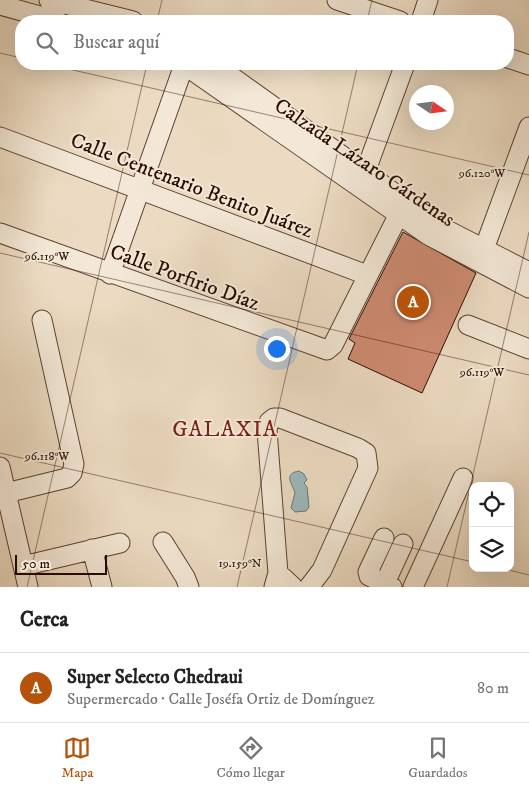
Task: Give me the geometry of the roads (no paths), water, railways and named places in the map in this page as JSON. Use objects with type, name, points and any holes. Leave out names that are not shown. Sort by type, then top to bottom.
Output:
[{"type":"street","points":[[49,0],[114,15]]},
{"type":"street","points":[[337,0],[382,15]]},
{"type":"street","points":[[422,15],[428,0]]},
{"type":"street","points":[[0,6],[35,15]]},
{"type":"street","points":[[514,60],[529,65]]},
{"type":"street","points":[[110,274],[182,70]]},
{"type":"street","name":"Calzada Lázaro Cárdenas","points":[[193,70],[401,208],[529,272]]},
{"type":"street","name":"Calzada Lázaro Cárdenas","points":[[222,70],[365,173],[439,242],[529,288]]},
{"type":"street","points":[[365,173],[403,70]]},
{"type":"street","name":"Calle Centenario Benito Juárez","points":[[0,138],[140,188],[367,275]]},
{"type":"street","points":[[484,249],[527,138]]},
{"type":"street","points":[[367,275],[401,208]]},
{"type":"street","name":"Calle Porfirio Díaz","points":[[0,233],[110,274],[327,350],[333,345],[367,275]]},
{"type":"street","points":[[6,493],[67,478],[72,473],[74,464],[42,320]]},
{"type":"street","points":[[468,325],[529,349]]},
{"type":"street","points":[[293,587],[276,580],[267,430],[269,422],[274,418],[280,418],[358,448],[366,453],[368,461],[368,468],[322,570],[309,587]]},
{"type":"street","points":[[0,467],[28,587]]},
{"type":"street","points":[[413,587],[463,478]]},
{"type":"street","points":[[384,538],[368,572],[369,576],[388,585],[403,544]]},
{"type":"street","points":[[163,542],[185,577],[189,587]]},
{"type":"street","points":[[23,566],[120,543]]},
{"type":"street","points":[[92,549],[102,587]]},
{"type":"water","points":[[299,471],[304,474],[307,480],[304,483],[307,487],[309,507],[306,511],[295,512],[291,508],[295,493],[290,477],[294,472]]},
{"type":"place","name":"Super Selecto Chedraui","points":[[413,302]]},
{"type":"district","name":"GALAXIA","points":[[225,428]]}]
